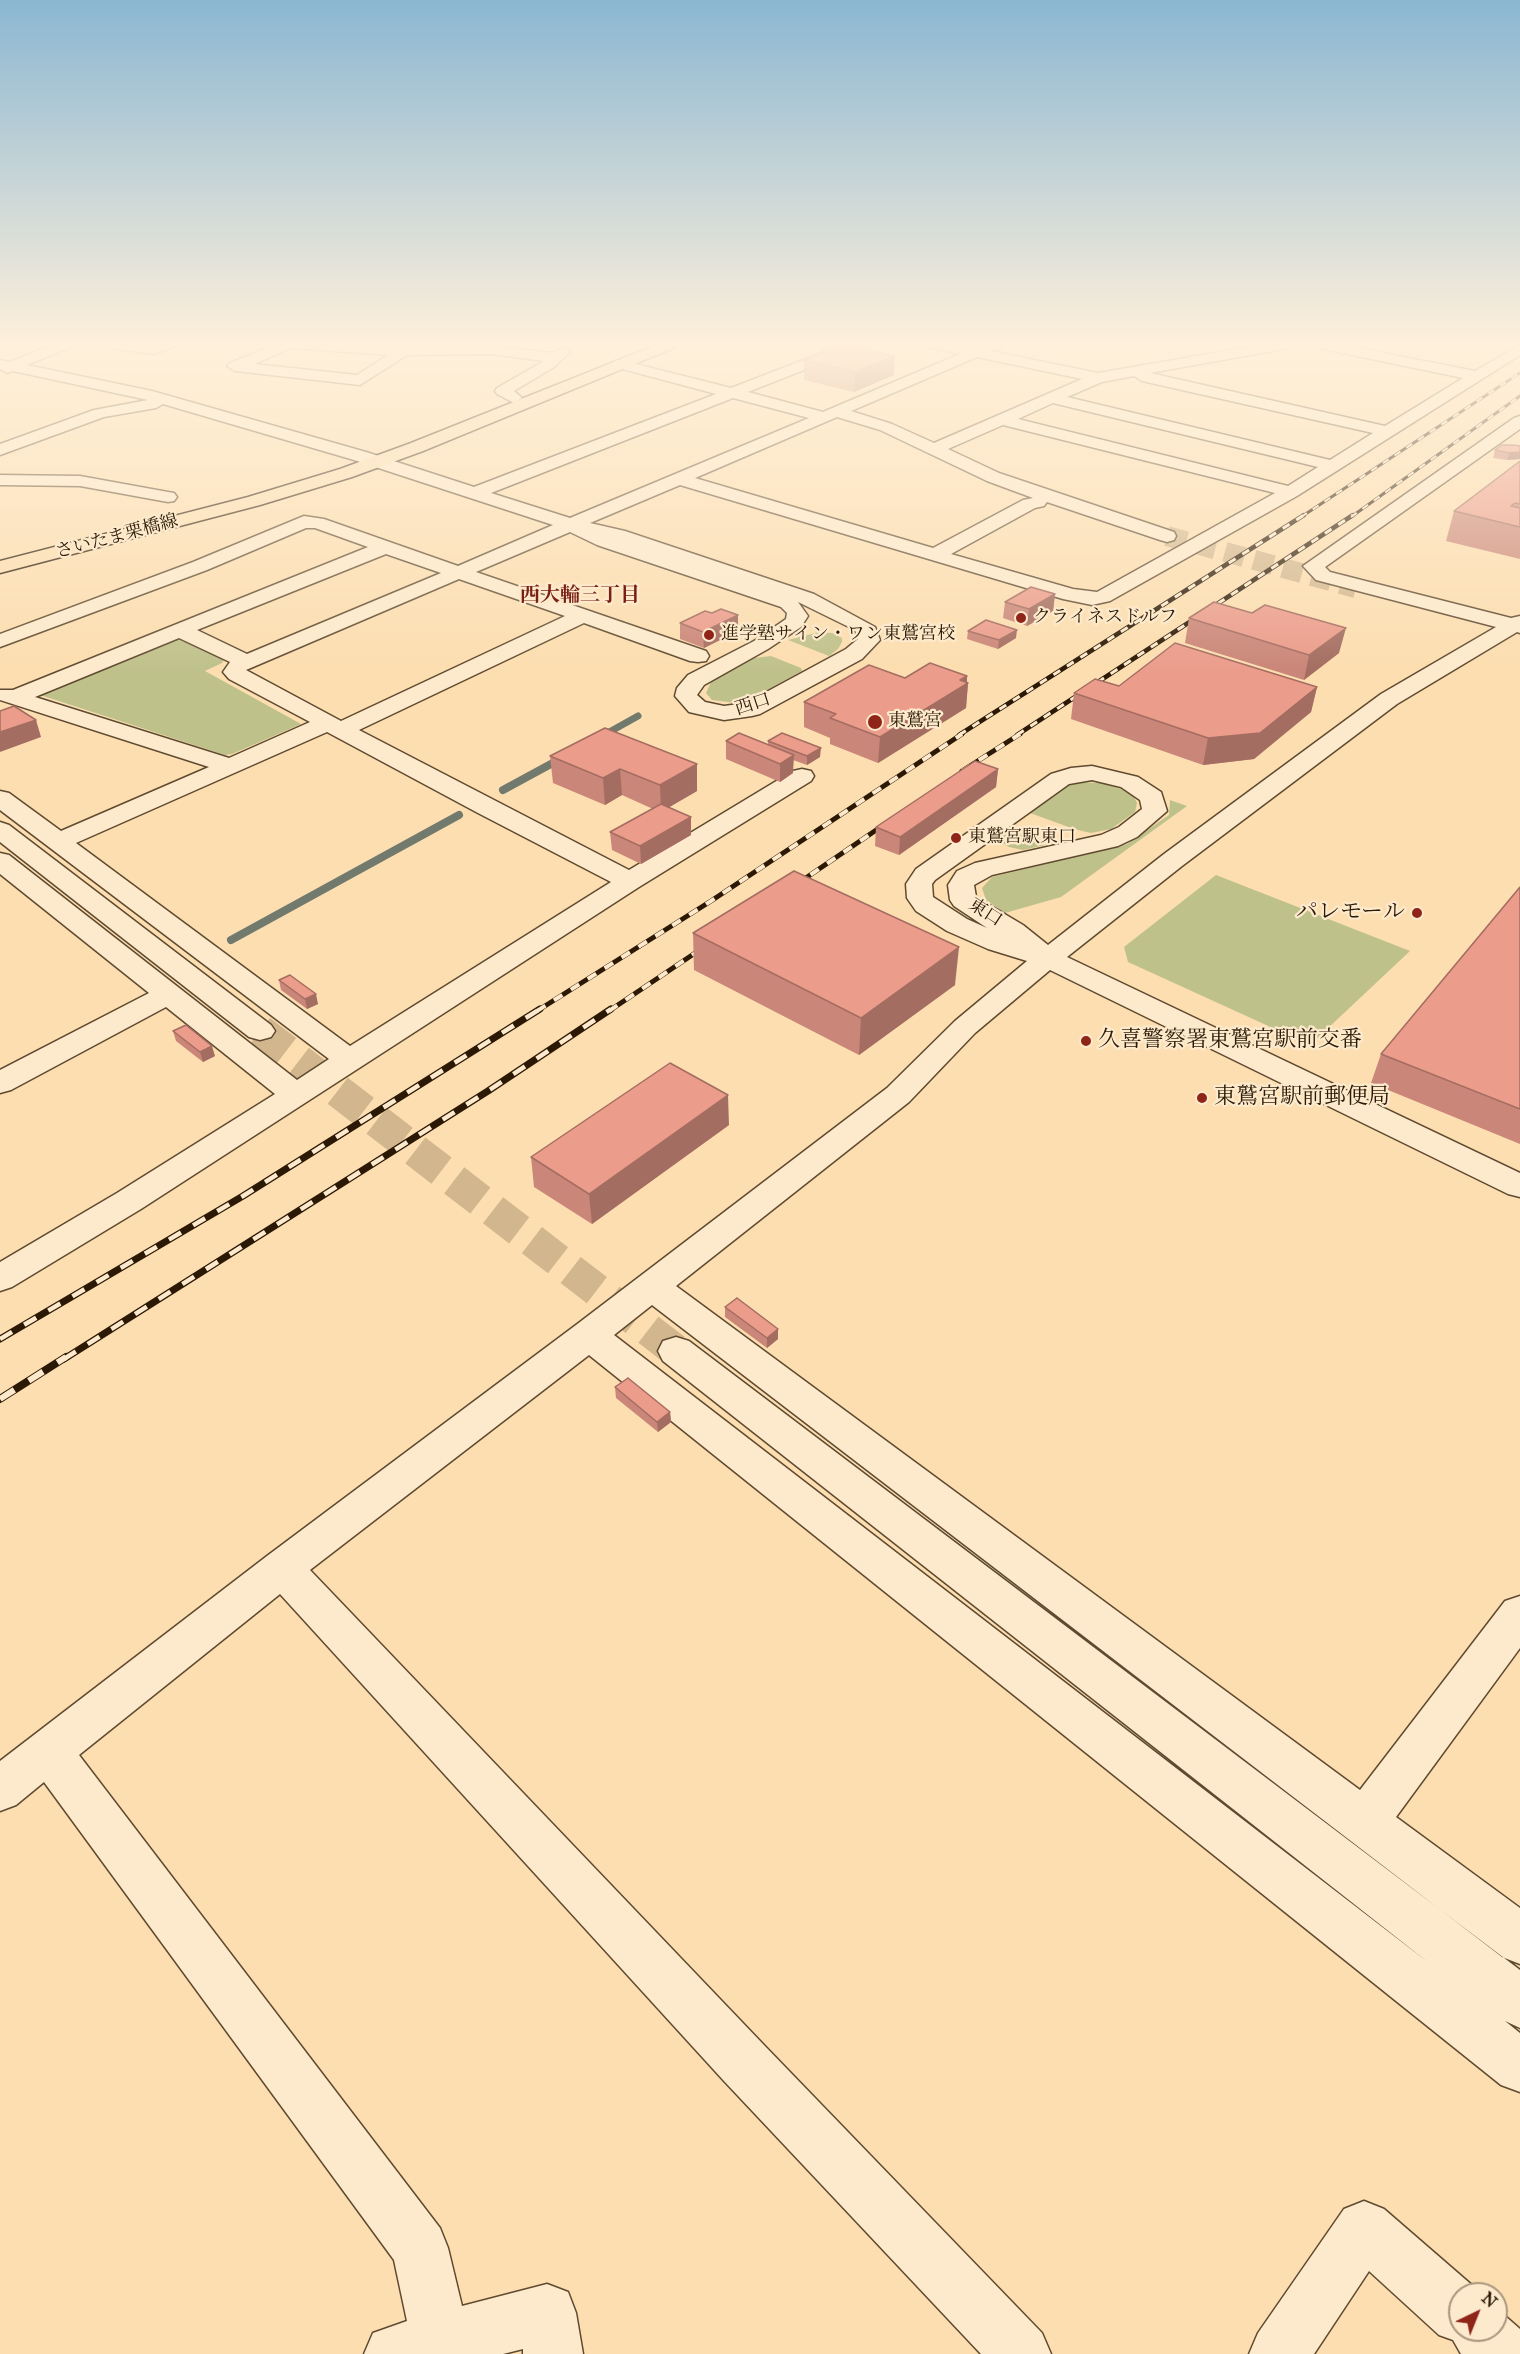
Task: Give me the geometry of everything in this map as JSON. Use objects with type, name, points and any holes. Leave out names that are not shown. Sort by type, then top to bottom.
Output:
[{"type":"main road","name":"さいたま栗橋線","points":[[0,552],[156,514],[366,454]]},
{"type":"main road","name":"さいたま栗橋線","points":[[0,567],[254,501],[398,454]]},
{"type":"street","points":[[353,454],[571,525]]},
{"type":"street","points":[[473,494],[575,454]]},
{"type":"street","points":[[630,882],[234,672],[238,666],[246,662],[738,454]]},
{"type":"street","points":[[933,454],[941,461],[1038,502],[1188,549]]},
{"type":"street","points":[[941,454],[1049,498],[1167,536]]},
{"type":"street","points":[[963,454],[1067,495],[1208,538]]},
{"type":"street","points":[[1138,454],[1291,492]]},
{"type":"street","points":[[1283,454],[1334,466]]},
{"type":"street","points":[[680,479],[1071,595],[1092,599],[1103,597],[1291,492],[1354,454]]},
{"type":"street","points":[[1484,454],[1315,562],[1313,566],[1323,576],[1518,627]]},
{"type":"street","points":[[0,480],[81,481],[168,497]]},
{"type":"street","points":[[934,555],[1029,504],[1038,502]]},
{"type":"street","points":[[0,641],[200,566],[304,522],[317,523],[698,656]]},
{"type":"street","name":"西口","points":[[571,525],[618,535],[807,598],[862,626],[868,631],[869,640],[854,654],[752,709],[724,713],[697,707],[686,696],[688,688],[696,680],[761,645],[794,623],[798,616],[796,611],[788,603],[776,598],[604,541],[571,525]]},
{"type":"street","points":[[7,695],[180,630],[386,547]]},
{"type":"street","points":[[58,842],[231,766],[336,726],[584,615]]},
{"type":"street","points":[[0,1789],[282,1568],[589,1335],[898,1095],[965,1027],[1047,958],[1173,860],[1377,708],[1518,627]]},
{"type":"street","points":[[180,630],[246,662]]},
{"type":"street","points":[[7,695],[231,766]]},
{"type":"street","name":"東口","points":[[1092,773],[1129,782],[1152,797],[1155,811],[1128,832],[1109,841],[984,869],[966,877],[961,885],[963,900],[987,917],[1013,931],[1047,958],[989,939],[957,925],[926,905],[920,898],[919,884],[936,866],[1060,779],[1071,774],[1092,773]]},
{"type":"street","points":[[0,1278],[129,1201],[630,882],[802,776]]},
{"type":"street","points":[[0,798],[333,1049],[351,1059]]},
{"type":"street","points":[[0,830],[260,1031]]},
{"type":"street","points":[[1,862],[166,995],[295,1094]]},
{"type":"street","points":[[1047,958],[1520,1186]]},
{"type":"street","points":[[0,1083],[166,995]]},
{"type":"street","points":[[651,1286],[1520,1939]]},
{"type":"street","points":[[589,1335],[1520,2066]]},
{"type":"street","points":[[676,1351],[1520,2002]]},
{"type":"street","points":[[282,1568],[727,2046],[1021,2354]]},
{"type":"street","points":[[1365,1821],[1520,1614]]},
{"type":"street","points":[[49,1752],[420,2248],[418,2348],[547,2313],[553,2354]]},
{"type":"street","points":[[1279,2354],[1364,2229],[1448,2303]]},
{"type":"street","points":[[1491,2342],[1504,2354]]},
{"type":"green space","points":[[819,632],[832,633],[842,638],[838,649],[829,656],[788,640]]},
{"type":"green space","points":[[185,639],[225,658],[222,663],[205,671],[301,724],[225,755],[37,694],[169,640]]},
{"type":"green space","points":[[771,656],[801,668],[802,671],[750,699],[736,703],[712,700],[706,693],[711,682],[724,674],[754,658]]},
{"type":"green space","points":[[1078,782],[1101,783],[1121,789],[1134,797],[1137,803],[1135,812],[1111,829],[1091,833],[1030,813],[1068,785]]},
{"type":"green space","points":[[1170,800],[1187,806],[1061,897],[1005,913],[986,900],[982,888],[992,877],[1127,844],[1169,815]]},
{"type":"green space","points":[[1009,830],[1045,845],[1023,850],[1009,847],[1001,842],[999,837]]},
{"type":"green space","points":[[1216,875],[1410,951],[1310,1045],[1128,962],[1124,947]]},
{"type":"building","points":[[1520,461],[1520,504],[1515,503],[1511,506],[1520,508],[1520,527],[1454,511]]},
{"type":"building","points":[[1031,587],[1055,594],[1029,609],[1005,602]]},
{"type":"building","points":[[1214,602],[1252,613],[1265,605],[1346,628],[1309,655],[1189,618]]},
{"type":"building","points":[[721,609],[738,615],[703,632],[680,623],[705,611],[712,613]]},
{"type":"building","points":[[986,620],[1017,630],[999,640],[968,631]]},
{"type":"building","points":[[1175,643],[1317,687],[1260,733],[1208,738],[1074,693],[1095,679],[1119,686]]},
{"type":"building","points":[[930,663],[967,676],[960,680],[968,683],[880,737],[830,718],[836,714],[804,702],[869,665],[905,678]]},
{"type":"building","points":[[14,706],[36,720],[0,732],[0,711]]},
{"type":"building","points":[[605,728],[697,764],[660,785],[620,769],[603,778],[550,756]]},
{"type":"building","points":[[739,733],[794,755],[780,764],[726,741]]},
{"type":"building","points":[[782,733],[821,748],[807,756],[768,741]]},
{"type":"building","points":[[975,761],[998,769],[900,837],[876,827]]},
{"type":"building","points":[[661,804],[691,817],[640,846],[610,832]]},
{"type":"building","points":[[794,871],[959,947],[861,1018],[693,933]]},
{"type":"building","points":[[1520,887],[1520,1109],[1381,1054]]},
{"type":"building","points":[[290,975],[316,994],[305,999],[279,980]]},
{"type":"building","points":[[186,1025],[212,1046],[200,1052],[173,1031]]},
{"type":"building","points":[[670,1063],[728,1095],[589,1194],[531,1157]]},
{"type":"building","points":[[737,1298],[778,1329],[767,1338],[725,1307]]},
{"type":"building","points":[[628,1378],[670,1412],[657,1422],[615,1387]]},
{"type":"waterway","points":[[604,735],[638,716]]},
{"type":"waterway","points":[[503,790],[562,758]]},
{"type":"waterway","points":[[231,940],[459,815]]},
{"type":"tunnel","points":[[1167,536],[1356,588]]},
{"type":"tunnel","points":[[260,1031],[676,1351]]},
{"type":"railway","points":[[1301,517],[1397,454]]},
{"type":"railway","points":[[1351,517],[1439,454]]},
{"type":"railway","points":[[959,735],[1304,515]]},
{"type":"railway","points":[[1017,735],[1353,515]]},
{"type":"railway","points":[[537,1011],[711,901],[962,734]]},
{"type":"railway","points":[[962,771],[1020,734]]},
{"type":"railway","points":[[794,886],[888,822]]},
{"type":"railway","points":[[609,1011],[707,945]]},
{"type":"railway","points":[[0,1339],[243,1196],[540,1009]]},
{"type":"railway","points":[[64,1359],[488,1091],[611,1009]]},
{"type":"railway","points":[[0,1399],[66,1357]]},
{"type":"place","name":"クライネスドルフ","points":[[1021,618]]},
{"type":"place","name":"進学塾サイン・ワン東鷲宮校","points":[[709,635]]},
{"type":"place","name":"東鷲宮","points":[[875,722]]},
{"type":"place","name":"東鷲宮駅東口","points":[[956,838]]},
{"type":"place","name":"パレモール","points":[[1417,913]]},
{"type":"place","name":"久喜警察署東鷲宮駅前交番","points":[[1086,1041]]},
{"type":"place","name":"東鷲宮駅前郵便局","points":[[1202,1098]]},
{"type":"district","name":"西大輪三丁目","points":[[580,596]]}]
